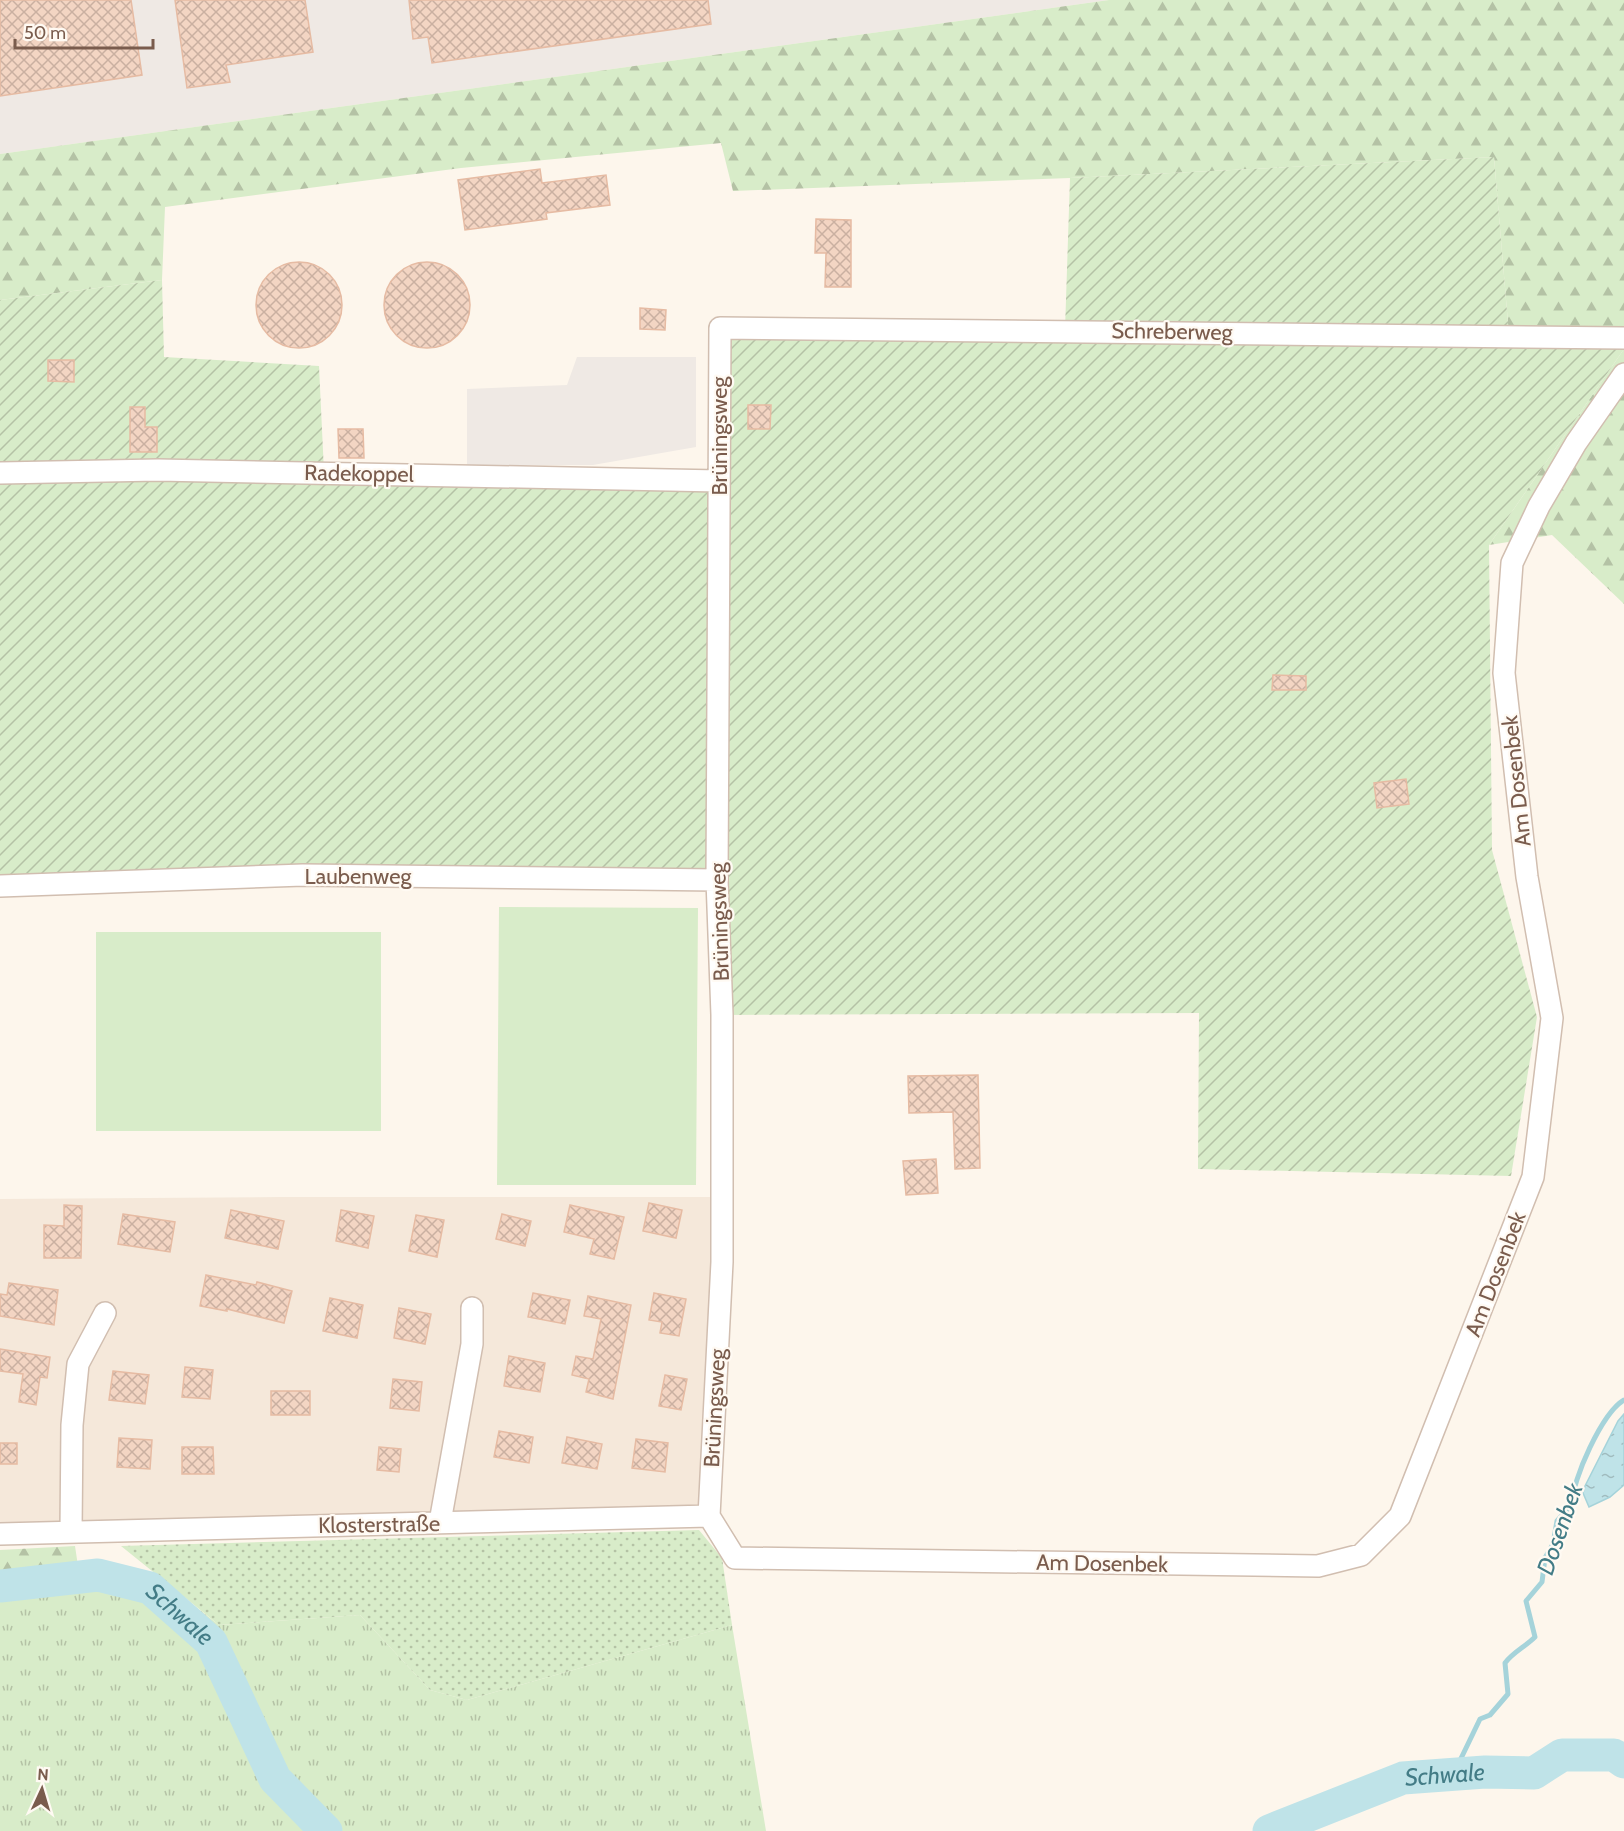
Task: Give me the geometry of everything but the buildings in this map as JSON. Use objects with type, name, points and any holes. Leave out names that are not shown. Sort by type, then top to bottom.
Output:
[{"type":"street","name":"Schreberweg","points":[[720,328],[1624,338]]},
{"type":"street","name":"Brüningsweg","points":[[709,1516],[722,1262],[722,1015],[717,880],[720,328]]},
{"type":"street","name":"Am Dosenbek","points":[[709,1516],[735,1558],[1318,1566],[1361,1555],[1400,1516],[1533,1178],[1552,1018],[1527,878],[1504,673],[1512,563],[1539,506],[1576,443],[1624,374]]},
{"type":"street","name":"Radekoppel","points":[[0,473],[158,470],[719,481]]},
{"type":"street","name":"Laubenweg","points":[[0,886],[303,875],[717,880]]},
{"type":"street","points":[[440,1522],[472,1344],[472,1308]]},
{"type":"street","points":[[71,1532],[72,1425],[78,1364],[105,1313]]},
{"type":"street","name":"Klosterstraße","points":[[0,1534],[709,1516]]},
{"type":"shaded area","points":[[0,0],[1109,0],[0,154]]},
{"type":"shaded area","points":[[577,357],[696,357],[696,447],[593,465],[467,465],[467,389],[567,385]]},
{"type":"shaded area","points":[[720,1197],[709,1516],[0,1534],[0,1199]]},
{"type":"green space","points":[[1109,0],[1624,0],[1624,338],[1509,335],[1494,157],[1070,178],[733,191],[721,143],[461,168],[165,207],[162,280],[0,300],[0,154]]},
{"type":"green space","points":[[1494,157],[1509,335],[1624,338],[1624,349],[1489,545],[1492,850],[1537,1017],[1511,1176],[1198,1169],[1199,1013],[722,1015],[717,880],[0,886],[0,300],[162,280],[164,357],[319,366],[324,472],[718,481],[720,328],[1065,330],[1070,178]]},
{"type":"green space","points":[[1624,349],[1624,604],[1552,535],[1489,545]]},
{"type":"green space","points":[[499,907],[698,908],[696,1185],[497,1185]]},
{"type":"green space","points":[[96,932],[381,932],[381,1131],[96,1131]]},
{"type":"green space","points":[[699,1530],[722,1558],[732,1625],[467,1700],[430,1690],[360,1615],[219,1625],[121,1546]]},
{"type":"green space","points":[[75,1546],[78,1566],[0,1575],[0,1550]]},
{"type":"green space","points":[[78,1566],[155,1575],[219,1625],[360,1615],[430,1690],[467,1700],[732,1625],[766,1831],[0,1831],[0,1575]]},
{"type":"water","points":[[1624,1414],[1624,1485],[1610,1497],[1589,1507],[1583,1493],[1585,1486],[1618,1421]]},
{"type":"waterway","name":"Dosenbek","points":[[1453,1775],[1480,1719],[1490,1715],[1508,1694],[1505,1663],[1535,1637],[1526,1601],[1542,1582],[1545,1558],[1553,1544],[1557,1521],[1572,1504],[1577,1479],[1590,1448],[1607,1418],[1624,1400]]},
{"type":"waterway","name":"Schwale","points":[[0,1586],[98,1575],[150,1588],[211,1642],[275,1779],[326,1831]]},
{"type":"waterway","name":"Schwale","points":[[1269,1831],[1403,1778],[1485,1772],[1534,1773],[1562,1755],[1614,1755],[1624,1762]]}]
